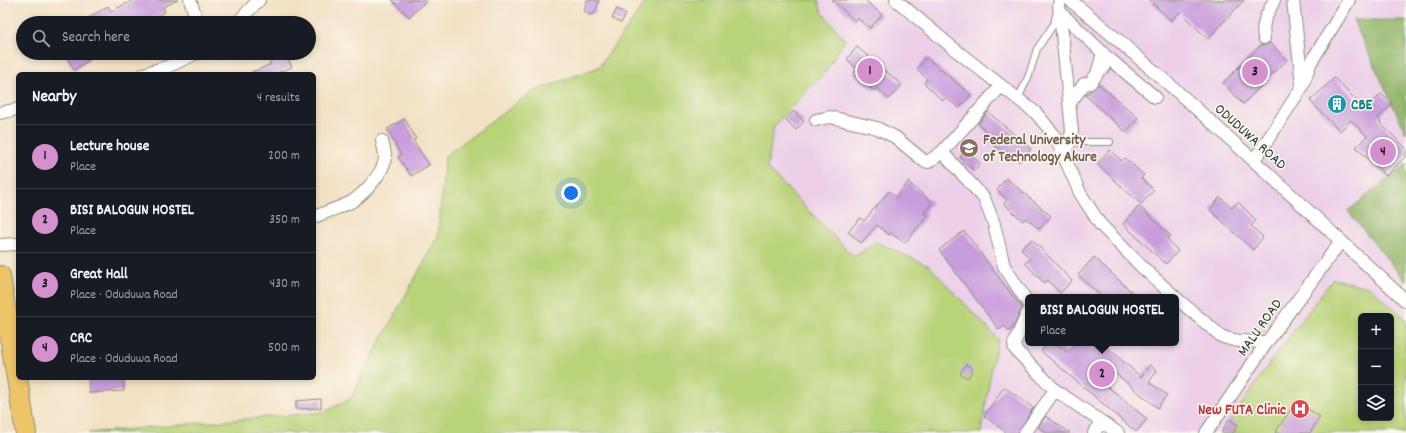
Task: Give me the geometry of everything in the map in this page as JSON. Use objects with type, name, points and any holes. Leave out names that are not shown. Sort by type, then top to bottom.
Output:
[{"type":"highway","points":[[0,276],[5,341],[26,433]]},
{"type":"street","points":[[190,0],[196,16]]},
{"type":"street","points":[[244,16],[259,0]]},
{"type":"street","points":[[896,0],[1036,113],[1055,136],[1066,154],[1080,193],[1100,224],[1140,266],[1173,294]]},
{"type":"street","points":[[1264,38],[1262,27],[1274,0]]},
{"type":"street","points":[[1293,0],[1302,87]]},
{"type":"street","points":[[1253,159],[1259,153],[1302,87],[1310,64],[1349,0]]},
{"type":"street","points":[[1062,4],[1103,52],[1096,74],[1090,83],[1084,84],[1070,103]]},
{"type":"street","points":[[1062,4],[1072,131],[1066,154]]},
{"type":"street","name":"ODUDUWA ROAD","points":[[1062,4],[1119,40],[1253,159],[1406,301]]},
{"type":"street","points":[[1096,74],[1104,68],[1107,57],[1155,97]]},
{"type":"street","points":[[150,72],[182,60]]},
{"type":"street","points":[[816,120],[830,117],[877,128],[895,137],[924,161],[928,162],[942,152],[1001,86]]},
{"type":"street","points":[[0,113],[16,109]]},
{"type":"street","points":[[316,216],[352,201],[364,191],[384,164],[385,157],[382,141]]},
{"type":"street","points":[[942,152],[984,198],[991,217],[1004,266],[1025,298]]},
{"type":"street","name":"MALU ROAD","points":[[1206,433],[1267,342],[1340,241]]},
{"type":"street","points":[[0,245],[16,244]]},
{"type":"street","points":[[1016,285],[1029,294]]},
{"type":"street","points":[[1179,300],[1221,336],[1234,341],[1267,342]]},
{"type":"street","points":[[1025,319],[1014,344],[1015,349],[1055,390],[1118,433]]},
{"type":"street","points":[[1025,433],[1055,390]]},
{"type":"street","points":[[1094,433],[1101,422]]},
{"type":"lane","points":[[1018,99],[1029,75],[1037,49],[1054,24],[1062,4]]},
{"type":"lane","points":[[1066,154],[1074,142],[1110,142]]},
{"type":"shaded area","name":"Federal University of Technology Akure","points":[[650,0],[1406,0],[1406,433],[324,433],[354,398],[387,329]]},
{"type":"green space","points":[[647,0],[818,0],[822,12],[845,40],[825,72],[774,126],[767,168],[854,257],[876,242],[929,266],[998,339],[992,365],[981,433],[88,433],[324,412],[352,398],[364,371],[438,236],[445,156],[532,92],[599,67]]},
{"type":"green space","points":[[1353,20],[1406,20],[1406,133]]},
{"type":"green space","points":[[1406,164],[1406,282],[1348,211]]},
{"type":"green space","points":[[1333,279],[1369,287],[1406,319],[1406,433],[1222,433],[1271,361]]},
{"type":"building","points":[[134,0],[178,0],[163,7],[165,12],[156,16],[92,16],[108,6],[111,11]]},
{"type":"building","points":[[392,0],[427,0],[409,17]]},
{"type":"building","points":[[587,0],[599,0],[595,13],[589,15],[584,11]]},
{"type":"building","points":[[832,0],[865,0],[882,15],[870,28],[857,18],[855,21]]},
{"type":"building","points":[[1149,0],[1244,0],[1208,39],[1180,12],[1171,21]]},
{"type":"building","points":[[617,9],[626,14],[621,23],[612,18]]},
{"type":"building","points":[[1270,43],[1287,60],[1243,104],[1223,83],[1261,45]]},
{"type":"building","points":[[857,47],[902,85],[889,99],[877,88],[874,91],[854,73],[857,69],[847,59]]},
{"type":"building","points":[[926,57],[971,95],[959,108],[946,98],[943,101],[924,83],[927,79],[917,69]]},
{"type":"building","points":[[68,60],[89,60],[74,70]]},
{"type":"building","points":[[269,60],[288,60],[292,67],[280,72],[253,72],[271,64]]},
{"type":"building","points":[[1334,78],[1364,108],[1381,94],[1392,104],[1378,118],[1381,122],[1380,123],[1406,148],[1406,156],[1386,176],[1356,147],[1367,136],[1351,120],[1340,131],[1310,101]]},
{"type":"building","points":[[1099,84],[1138,118],[1126,132],[1085,95]]},
{"type":"building","points":[[794,111],[804,121],[796,130],[786,120]]},
{"type":"building","points":[[988,112],[1031,149],[1019,162],[1006,151],[1004,154],[984,137],[987,133],[978,123]]},
{"type":"building","points":[[405,119],[416,139],[413,140],[429,165],[411,176],[398,157],[401,155],[387,129]]},
{"type":"building","points":[[965,150],[980,163],[974,171],[960,158]]},
{"type":"building","points":[[1110,150],[1122,161],[1125,158],[1144,175],[1141,178],[1154,190],[1141,204],[1097,164]]},
{"type":"building","points":[[1006,178],[1051,216],[1039,229],[1026,218],[1023,221],[1004,204],[1007,200],[997,190]]},
{"type":"building","points":[[908,182],[932,202],[924,213],[928,215],[905,243],[890,233],[889,235],[877,225],[861,243],[848,232],[860,218],[864,221],[889,191],[896,197]]},
{"type":"building","points":[[1220,197],[1232,208],[1238,202],[1256,220],[1251,226],[1263,237],[1253,250],[1210,210]]},
{"type":"building","points":[[1139,206],[1171,236],[1167,239],[1178,251],[1166,264],[1123,224]]},
{"type":"building","points":[[964,231],[1022,308],[1013,327],[1009,331],[1004,326],[999,330],[939,250]]},
{"type":"building","points":[[1032,239],[1072,281],[1060,293],[1048,280],[1044,283],[1025,263],[1030,259],[1021,249]]},
{"type":"building","points":[[1094,257],[1134,294],[1099,294],[1078,275]]},
{"type":"building","points":[[1045,346],[1060,346],[1068,353],[1074,346],[1105,346],[1141,377],[1150,365],[1157,371],[1149,382],[1167,395],[1158,408],[1111,370],[1102,382],[1147,419],[1136,432],[1041,351]]},
{"type":"building","points":[[966,364],[973,369],[968,378],[960,374]]},
{"type":"building","points":[[88,380],[123,380],[124,391],[89,393]]},
{"type":"building","points":[[1004,387],[1033,408],[1018,433],[1007,433],[984,416]]},
{"type":"building","points":[[321,399],[321,408],[296,409],[296,401]]},
{"type":"building","name":"New FUTA Clinic","points":[[1296,401],[1320,417],[1310,433],[1275,433]]},
{"type":"building","points":[[1046,416],[1070,433],[1047,433],[1038,427]]},
{"type":"building","points":[[1229,419],[1238,425],[1233,433],[1221,433]]},
{"type":"place","name":"Lecture house","points":[[870,71]]},
{"type":"place","name":"Great Hall","points":[[1255,72]]},
{"type":"place","name":"CBE","points":[[1337,104]]},
{"type":"place","name":"Federal University of Technology Akure","points":[[969,148]]},
{"type":"place","name":"CRC","points":[[1383,152]]},
{"type":"place","name":"BISI BALOGUN HOSTEL","points":[[1102,374]]},
{"type":"place","name":"New FUTA Clinic","points":[[1300,409]]}]
